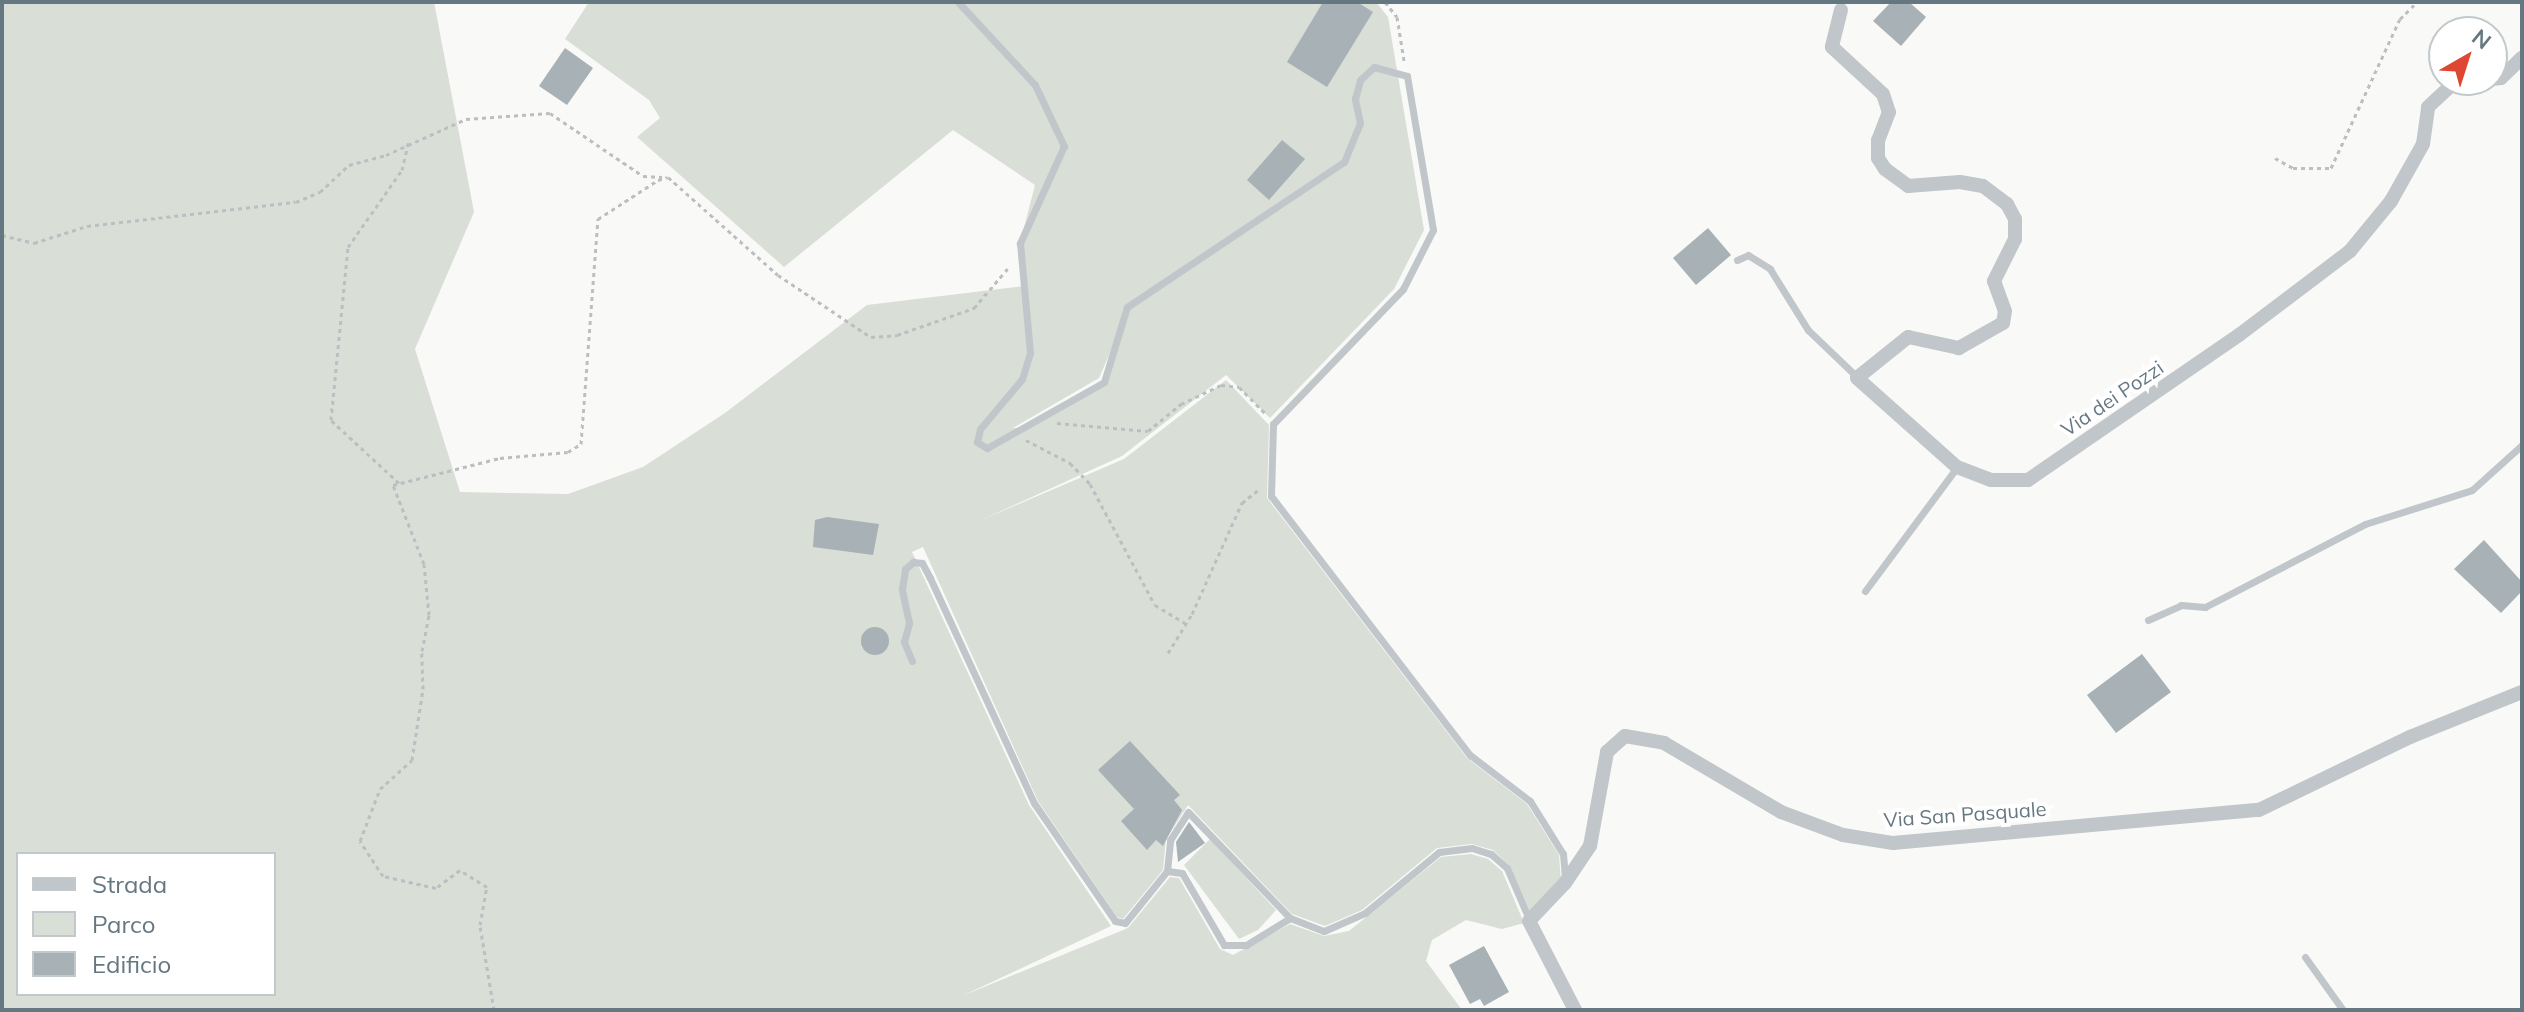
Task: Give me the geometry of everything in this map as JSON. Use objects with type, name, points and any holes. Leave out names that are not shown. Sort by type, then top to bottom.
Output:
[{"type":"street","points":[[1839,6],[1832,47],[1883,94],[1889,112],[1878,140],[1878,158],[1885,169],[1908,186],[1960,182],[1983,186],[2007,204],[2015,219],[2015,239],[1994,281],[2005,311],[2003,323],[1959,348],[1908,337],[1857,378]]},
{"type":"street","name":"Via dei Pozzi","points":[[1857,378],[1957,467],[1991,480],[2028,480],[2239,335],[2350,251],[2391,201],[2423,144],[2428,107],[2440,96]]},
{"type":"street","name":"Via San Pasquale","points":[[1529,921],[1565,883],[1590,846],[1607,752],[1625,736],[1664,743],[1781,812],[1843,835],[1893,843],[2259,810],[2410,737],[2522,692]]},
{"type":"street","points":[[1529,921],[1575,1010]]},
{"type":"lane","points":[[958,2],[1035,85],[1064,146],[1020,243],[1030,353],[1022,379],[980,429],[977,442],[987,448],[1104,382],[1127,307],[1344,162],[1360,123],[1355,99],[1360,80],[1374,67],[1407,76],[1433,230],[1403,289],[1273,424],[1271,496],[1470,755],[1530,801],[1544,819],[1563,854],[1565,883]]},
{"type":"lane","name":"Via dei Pozzi","points":[[1737,260],[1748,255],[1770,269],[1808,330],[1857,378]]},
{"type":"lane","points":[[2148,620],[2181,605],[2205,607],[2365,524],[2472,490],[2522,445]]},
{"type":"lane","points":[[1865,591],[1957,467]]},
{"type":"lane","points":[[912,661],[904,642],[909,623],[902,589],[905,569],[913,562],[922,563],[930,578],[1034,803],[1115,921],[1125,923],[1167,871],[1170,840],[1188,812],[1290,918],[1324,931],[1347,925],[1439,852],[1472,848],[1491,854],[1507,868],[1529,921]]},
{"type":"lane","points":[[1167,871],[1182,873],[1224,945],[1233,949],[1290,918]]},
{"type":"lane","points":[[2305,957],[2343,1010]]},
{"type":"path","points":[[1385,2],[1397,17],[1407,76]]},
{"type":"path","points":[[2275,158],[2293,168],[2331,168],[2400,19],[2417,2]]},
{"type":"path","points":[[2,235],[34,243],[87,226],[296,202],[320,192],[349,165],[466,119],[550,113],[643,176],[668,177],[778,275],[871,337],[897,335],[974,308],[1010,266],[1022,265]]},
{"type":"path","points":[[399,484],[331,420],[348,247],[402,170],[408,143]]},
{"type":"path","points":[[494,1010],[482,950],[487,887],[460,870],[436,888],[383,876],[360,841],[380,789],[412,760],[423,689],[422,651],[429,615],[424,564],[394,498],[393,485],[500,458],[568,452],[581,444],[598,219],[638,190],[668,177]]},
{"type":"path","points":[[1032,425],[1148,431],[1181,404],[1221,385],[1239,387],[1273,424]]},
{"type":"path","points":[[1016,434],[1070,463],[1090,484],[1155,605],[1185,623]]},
{"type":"path","points":[[1168,653],[1242,503],[1272,482]]},
{"type":"green space","points":[[2,2],[434,2],[474,212],[415,349],[460,492],[568,494],[643,467],[725,413],[867,305],[1025,286],[1020,243],[1035,185],[953,130],[784,267],[637,137],[660,118],[649,100],[565,39],[589,2],[1376,2],[1388,17],[1424,230],[1394,289],[1270,418],[1226,375],[1122,456],[979,521],[1124,459],[1226,380],[1269,425],[1267,498],[1467,758],[1527,804],[1559,855],[1561,881],[1531,914],[1510,866],[1493,850],[1472,844],[1437,848],[1362,910],[1325,926],[1292,914],[1188,805],[1166,839],[1163,870],[1123,919],[1117,917],[1038,801],[923,547],[912,552],[1029,805],[1111,926],[962,996],[1128,928],[1170,877],[1179,878],[1220,949],[1233,955],[1290,924],[1324,936],[1349,931],[1441,857],[1471,854],[1488,859],[1502,871],[1524,923],[1502,929],[1466,920],[1432,940],[1426,961],[1462,1010],[2,1010]],"holes":[[[1113,346],[1104,383],[1026,428],[1013,428],[1099,378]]]},
{"type":"green space","points":[[1210,839],[1276,910],[1258,930],[1239,939],[1184,865]]},
{"type":"building","points":[[1323,2],[1357,2],[1373,12],[1327,87],[1287,62]]},
{"type":"building","points":[[1891,2],[1909,2],[1926,17],[1901,46],[1873,21]]},
{"type":"building","points":[[565,48],[593,68],[567,105],[539,86]]},
{"type":"building","points":[[1282,140],[1305,159],[1269,200],[1247,180]]},
{"type":"building","points":[[1708,228],[1731,255],[1696,285],[1673,258]]},
{"type":"building","points":[[827,517],[879,524],[873,555],[813,547],[815,520]]},
{"type":"building","points":[[2484,540],[2522,582],[2522,591],[2501,613],[2454,569]]},
{"type":"building","points":[[875,627],[885,631],[889,641],[885,651],[875,655],[865,651],[861,641],[865,631]]},
{"type":"building","points":[[2142,654],[2171,692],[2116,733],[2087,695]]},
{"type":"building","points":[[1130,741],[1180,795],[1174,800],[1182,810],[1163,846],[1156,840],[1147,850],[1121,821],[1134,809],[1098,770]]},
{"type":"building","points":[[1189,822],[1205,843],[1178,862],[1176,842]]},
{"type":"building","points":[[1484,946],[1509,992],[1484,1006],[1480,999],[1470,1004],[1449,965]]}]
